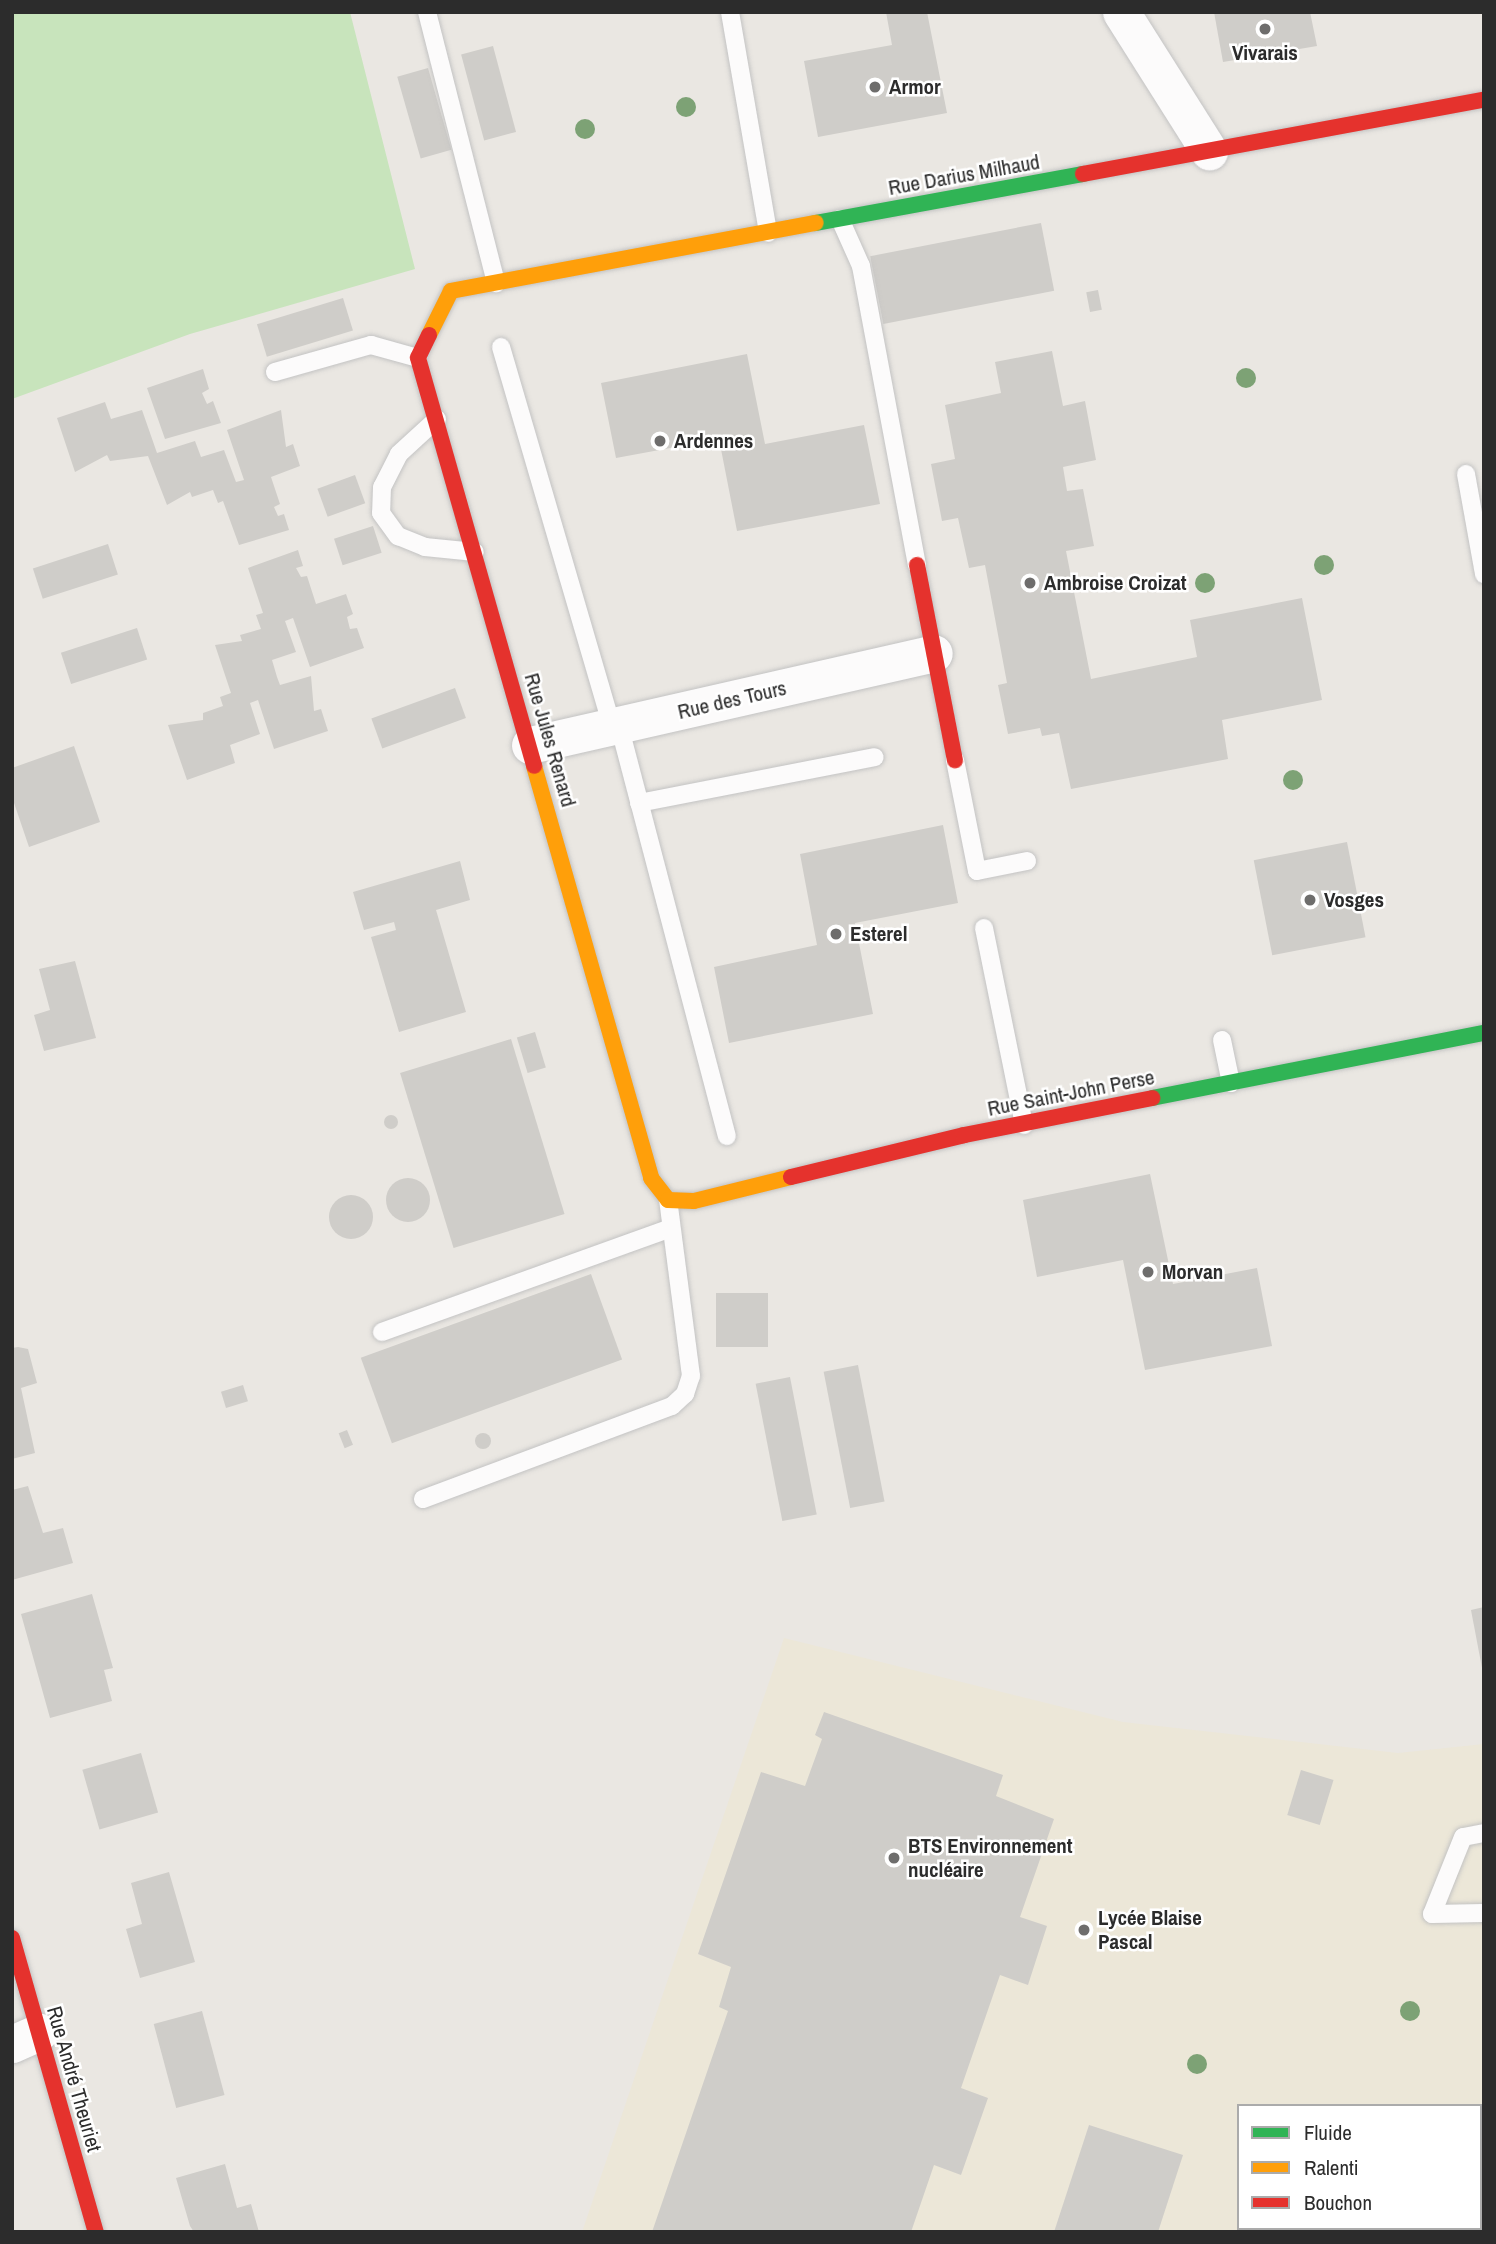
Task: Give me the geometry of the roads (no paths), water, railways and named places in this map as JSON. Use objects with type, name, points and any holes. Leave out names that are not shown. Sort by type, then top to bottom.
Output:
[{"type":"street","points":[[1121,12],[1209,151]]},
{"type":"street","name":"Rue Darius Milhaud","points":[[418,358],[451,292],[1484,100]]},
{"type":"street","name":"Rue Jules Renard","points":[[418,358],[651,1178],[668,1200]]},
{"type":"street","points":[[917,565],[956,760]]},
{"type":"street","name":"Rue des Tours","points":[[530,745],[934,653]]},
{"type":"street","name":"Rue Saint-John Perse","points":[[668,1200],[694,1201],[1024,1125],[1484,1033]]},
{"type":"street","name":"Rue André Theuriet","points":[[12,1938],[25,2038],[96,2232]]},
{"type":"lane","points":[[427,12],[496,283]]},
{"type":"lane","points":[[730,12],[768,233]]},
{"type":"lane","points":[[840,219],[861,266],[917,565]]},
{"type":"lane","points":[[275,372],[370,345],[418,358]]},
{"type":"lane","points":[[501,347],[639,803],[727,1136]]},
{"type":"lane","points":[[437,419],[399,454],[382,487],[381,513],[398,536],[425,547],[474,552]]},
{"type":"lane","points":[[1466,474],[1484,574]]},
{"type":"lane","points":[[639,803],[874,757]]},
{"type":"lane","points":[[956,760],[977,871],[1027,860]]},
{"type":"lane","points":[[984,928],[1024,1125]]},
{"type":"lane","points":[[1222,1040],[1231,1083]]},
{"type":"lane","points":[[423,1499],[672,1406],[685,1394],[691,1376],[668,1200]]},
{"type":"lane","points":[[382,1332],[671,1228]]},
{"type":"lane","points":[[1484,1833],[1463,1838],[1432,1914],[1484,1913]]},
{"type":"place","name":"Vivarais","points":[[1265,29]]},
{"type":"place","name":"Armor","points":[[875,87]]},
{"type":"place","name":"Ardennes","points":[[660,441]]},
{"type":"place","name":"Ambroise Croizat","points":[[1030,583]]},
{"type":"place","name":"Vosges","points":[[1310,900]]},
{"type":"place","name":"Esterel","points":[[836,934]]},
{"type":"place","name":"Morvan","points":[[1148,1272]]},
{"type":"place","name":"BTS Environnement nucléaire","points":[[894,1858]]},
{"type":"place","name":"Lycée Blaise Pascal","points":[[1084,1930]]}]
